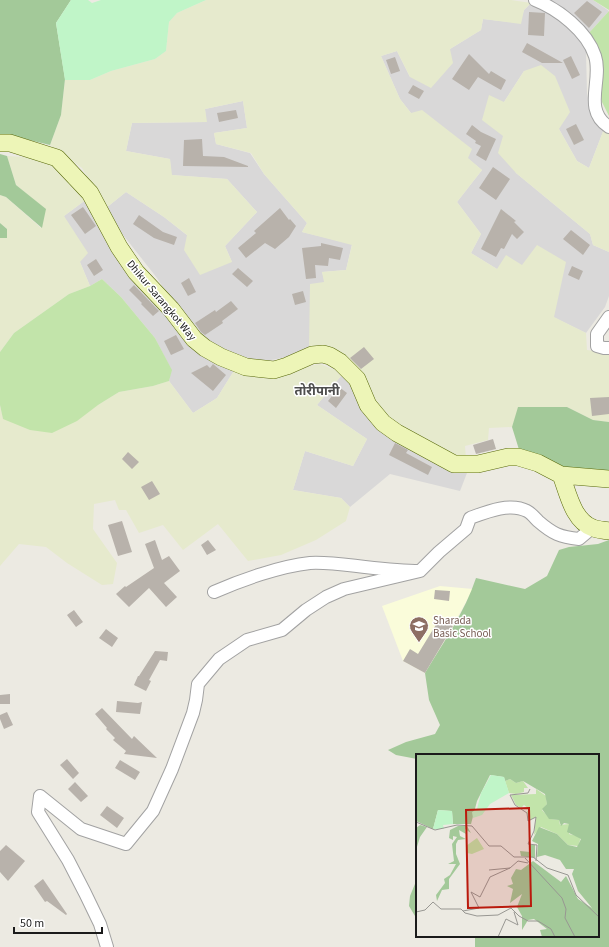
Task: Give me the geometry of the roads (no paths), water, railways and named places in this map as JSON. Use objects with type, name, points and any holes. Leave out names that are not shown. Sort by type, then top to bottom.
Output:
[{"type":"street","points":[[535,0],[544,4],[563,17],[579,30],[588,42],[595,56],[596,63],[597,71],[594,99],[597,112],[601,122],[609,127]]},
{"type":"street","name":"Dhikur Sarangkot Way","points":[[0,143],[10,143],[57,158],[90,193],[119,247],[136,272],[171,309],[194,339],[204,348],[220,357],[246,367],[274,370],[312,355],[323,354],[330,356],[340,362],[357,379],[368,405],[383,423],[397,433],[444,459],[454,464],[478,464],[508,457],[518,457],[538,463],[561,475]]},
{"type":"street","points":[[609,316],[597,334],[597,346],[609,348]]},
{"type":"street","points":[[609,479],[561,475],[576,513],[581,521],[592,528],[609,531]]},
{"type":"street","points":[[107,947],[100,924],[85,893],[68,860],[38,812],[40,796],[81,829],[126,844],[153,811],[172,770],[193,713],[198,684],[219,659],[247,640],[282,630],[306,610],[344,589],[420,572],[439,552],[466,529],[470,518],[495,510],[510,508],[526,511],[548,530],[564,538],[579,539],[592,528]]},
{"type":"street","points":[[214,592],[286,568],[311,563],[343,564],[420,572]]},
{"type":"place","name":"Sharada Basic School","points":[[419,643]]},
{"type":"district","name":"तोरीपानी","points":[[317,390]]}]
